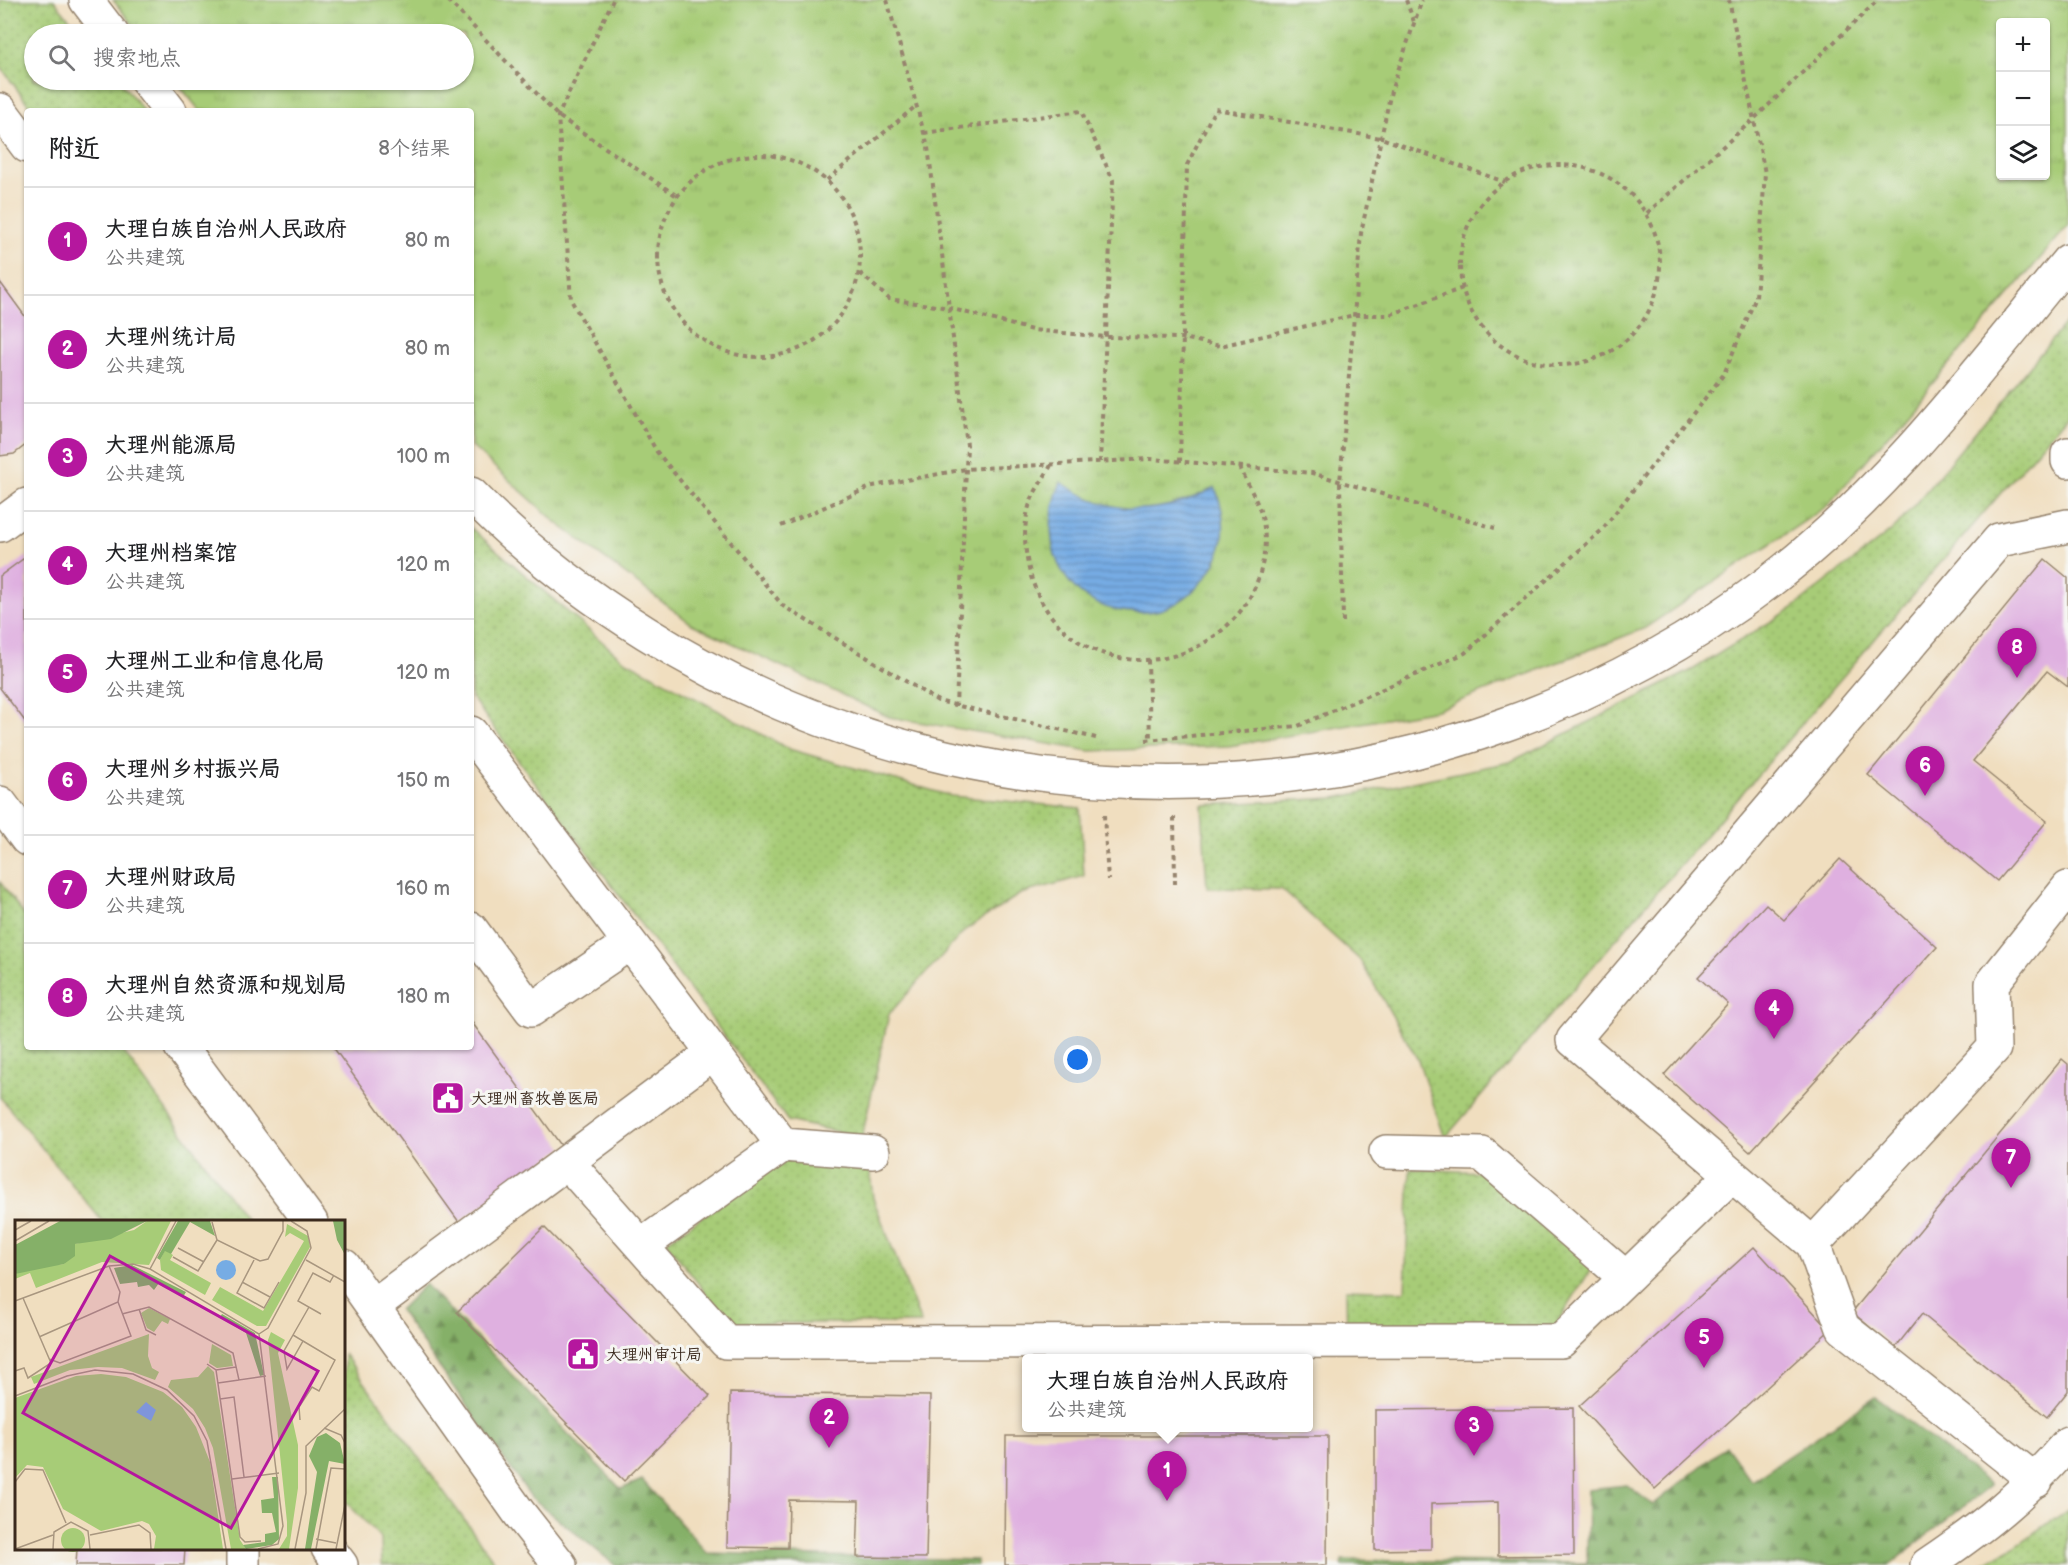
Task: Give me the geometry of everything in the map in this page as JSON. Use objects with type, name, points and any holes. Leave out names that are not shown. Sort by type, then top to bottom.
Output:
[{"type":"street","points":[[86,0],[104,24]]},
{"type":"street","points":[[154,90],[168,108]]},
{"type":"street","points":[[0,110],[24,142]]},
{"type":"street","points":[[474,497],[548,565],[614,613],[684,657],[757,694],[832,725],[911,750],[991,768],[1102,781],[1237,782],[1307,774],[1400,756],[1479,734],[1556,705],[1630,670],[1681,640],[1769,581],[1833,529],[1892,471],[2068,261]]},
{"type":"street","points":[[2068,454],[2068,461]]},
{"type":"street","points":[[0,525],[24,507]]},
{"type":"street","points":[[2036,1481],[1843,1328],[1813,1244],[1573,1040],[1999,540],[2068,526]]},
{"type":"street","points":[[474,737],[783,1145]]},
{"type":"street","points":[[0,803],[24,835]]},
{"type":"street","points":[[1813,1244],[1994,1048],[1992,984],[2068,888]]},
{"type":"street","points":[[474,933],[531,1010],[630,943]]},
{"type":"street","points":[[183,1050],[310,1220]]},
{"type":"street","points":[[373,1306],[713,1053]]},
{"type":"street","points":[[641,1246],[783,1145],[873,1152]]},
{"type":"street","points":[[1386,1152],[1482,1154],[1626,1278]]},
{"type":"street","points":[[567,1162],[726,1342],[1561,1341],[1732,1175]]},
{"type":"street","points":[[345,1267],[519,1513],[560,1565]]},
{"type":"street","points":[[1927,1565],[1977,1531],[2036,1481],[2068,1443]]},
{"type":"street","points":[[330,1550],[341,1565]]},
{"type":"path","points":[[448,0],[471,24]]},
{"type":"path","points":[[613,0],[558,116],[571,300],[657,452],[783,606],[938,701],[1104,740]]},
{"type":"path","points":[[887,0],[924,134],[966,445],[956,706]]},
{"type":"path","points":[[1406,0],[1415,22]]},
{"type":"path","points":[[1343,622],[1340,482],[1361,233],[1391,92],[1422,0]]},
{"type":"path","points":[[1138,741],[1298,726],[1465,653],[1601,531],[1724,374],[1756,297],[1765,173],[1729,0]]},
{"type":"path","points":[[1647,213],[1754,119],[1878,0]]},
{"type":"path","points":[[474,27],[558,116],[676,196]]},
{"type":"path","points":[[827,180],[916,106]]},
{"type":"path","points":[[1180,462],[1187,165],[1215,110],[1381,138],[1504,182]]},
{"type":"path","points":[[924,134],[1081,111],[1113,180],[1100,462]]},
{"type":"path","points":[[765,154],[798,162],[827,180],[849,206],[860,238],[860,273],[848,305],[827,331],[797,350],[764,358],[732,354],[702,341],[678,319],[662,290],[656,258],[662,225],[676,196],[699,173],[731,158],[765,154]]},
{"type":"path","points":[[1559,164],[1594,170],[1624,187],[1647,213],[1659,246],[1660,280],[1649,313],[1627,340],[1597,359],[1567,365],[1546,364],[1535,363],[1507,351],[1484,331],[1467,305],[1460,275],[1461,244],[1472,214],[1495,188],[1504,182],[1525,171],[1559,164]]},
{"type":"path","points":[[860,273],[889,299],[949,308],[1032,330],[1106,338],[1183,338],[1220,346],[1354,315],[1389,315],[1463,288]]},
{"type":"path","points":[[781,526],[873,486],[966,469],[1151,459],[1312,473],[1496,528]]},
{"type":"path","points":[[1052,464],[1030,502],[1024,542],[1030,581],[1050,616],[1080,643],[1117,659],[1148,660],[1158,660],[1195,650],[1228,628],[1251,597],[1264,560],[1263,521],[1240,467]]},
{"type":"path","points":[[1148,660],[1150,740]]},
{"type":"path","points":[[1102,781],[1108,880]]},
{"type":"path","points":[[1174,783],[1175,884]]},
{"type":"green space","points":[[0,0],[54,0],[74,24],[24,24],[24,90],[127,90],[142,108],[31,108],[0,66]]},
{"type":"green space","points":[[113,0],[2068,0],[2068,226],[1827,506],[1645,628],[1437,710],[1229,746],[1090,751],[889,717],[692,624],[557,523],[474,449],[474,108],[198,108],[183,90],[474,90],[474,24],[132,24]]},
{"type":"green space","points":[[2068,320],[2068,415],[1445,1138],[1418,1060],[1360,960],[1281,889],[1207,888],[1202,805],[1335,798],[1510,762],[1694,669],[1793,608],[1897,526]]},
{"type":"green space","points":[[474,531],[621,658],[789,749],[951,796],[1080,808],[1084,876],[1020,894],[965,930],[889,1014],[862,1137],[788,1121],[474,701]]},
{"type":"green space","points":[[0,882],[24,915],[24,1050],[122,1050],[246,1220],[101,1220],[0,1097]]},
{"type":"green space","points":[[785,1159],[869,1166],[873,1198],[921,1323],[729,1323],[666,1242]]},
{"type":"green space","points":[[1410,1169],[1483,1172],[1595,1263],[1552,1331],[1347,1338],[1346,1289],[1405,1291]]},
{"type":"green space","points":[[425,1284],[621,1489],[642,1480],[707,1553],[977,1560],[977,1565],[615,1565],[531,1497],[399,1310]]},
{"type":"green space","points":[[345,1355],[497,1565],[382,1565],[381,1538],[345,1501]]},
{"type":"green space","points":[[1876,1397],[1991,1485],[1889,1565],[1342,1565],[1342,1560],[1587,1563],[1588,1489],[1627,1485],[1653,1505],[1726,1446],[1751,1481]]},
{"type":"green space","points":[[2068,1510],[2068,1565],[1981,1565],[2014,1547]]},
{"type":"water","points":[[1061,482],[1099,502],[1137,509],[1175,504],[1215,487],[1222,511],[1223,536],[1215,563],[1197,587],[1186,597],[1161,610],[1120,611],[1097,603],[1078,591],[1064,574],[1055,554],[1051,532],[1053,507]]},
{"type":"building","points":[[0,282],[24,315],[24,446],[14,454],[0,456]]},
{"type":"building","points":[[24,558],[24,720],[0,688],[0,576]]},
{"type":"building","points":[[2045,559],[2068,578],[2068,687],[2047,671],[1973,761],[2047,821],[1997,881],[1868,775]]},
{"type":"building","points":[[1840,859],[1937,947],[1750,1152],[1664,1075],[1728,1004],[1698,977],[1766,904],[1784,920]]},
{"type":"building","name":"大理州畜牧兽医局","points":[[474,1025],[563,1148],[459,1222],[335,1050],[474,1050]]},
{"type":"building","points":[[2062,1059],[2068,1064],[2068,1391],[2047,1417],[1922,1314],[1895,1348],[1852,1312]]},
{"type":"building","name":"大理州审计局","points":[[544,1227],[710,1396],[624,1481],[457,1312]]},
{"type":"building","points":[[1754,1247],[1830,1330],[1655,1489],[1579,1406]]},
{"type":"building","points":[[730,1393],[930,1396],[926,1558],[857,1557],[859,1501],[789,1500],[788,1548],[727,1547]]},
{"type":"building","points":[[1573,1408],[1574,1555],[1498,1556],[1498,1502],[1431,1504],[1431,1549],[1375,1550],[1375,1410]]},
{"type":"building","points":[[1006,1436],[1328,1436],[1327,1565],[1005,1565]]},
{"type":"building","points":[[77,1550],[185,1550],[184,1565],[76,1565]]},
{"type":"place","name":"大理州自然资源和规划局","points":[[2017,678]]},
{"type":"place","name":"大理州乡村振兴局","points":[[1925,796]]},
{"type":"place","name":"大理州档案馆","points":[[1774,1039]]},
{"type":"place","name":"大理州畜牧兽医局","points":[[448,1098]]},
{"type":"place","name":"大理州财政局","points":[[2011,1188]]},
{"type":"place","name":"大理州审计局","points":[[583,1354]]},
{"type":"place","name":"大理州工业和信息化局","points":[[1704,1368]]},
{"type":"place","name":"大理州统计局","points":[[829,1448]]},
{"type":"place","name":"大理州能源局","points":[[1474,1456]]},
{"type":"place","name":"大理白族自治州人民政府","points":[[1167,1501]]}]
